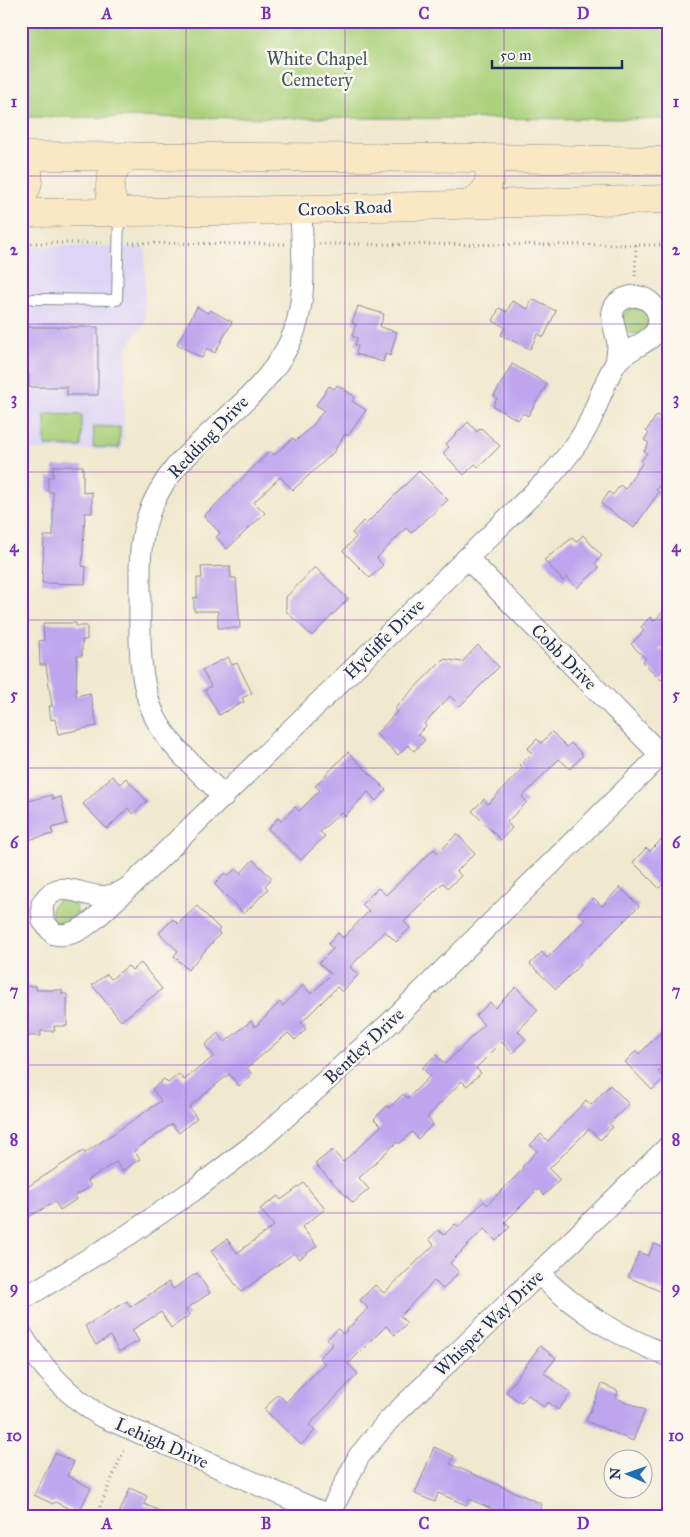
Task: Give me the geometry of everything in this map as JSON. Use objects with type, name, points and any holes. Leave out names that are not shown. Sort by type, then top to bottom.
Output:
[{"type":"main road","points":[[21,198],[29,181],[26,163],[22,156],[485,158],[669,161]]},
{"type":"main road","points":[[119,214],[111,202],[109,183],[118,164],[127,156]]},
{"type":"main road","points":[[468,204],[484,194],[488,188],[490,172],[485,158]]},
{"type":"main road","name":"Crooks Road","points":[[21,213],[119,214],[669,199]]},
{"type":"street","name":"Redding Drive","points":[[224,797],[169,739],[149,702],[144,685],[141,658],[140,559],[143,536],[153,503],[177,466],[269,373],[289,343],[302,295],[301,210]]},
{"type":"street","name":"Hycliffe Drive","points":[[122,893],[224,797],[546,480],[576,445],[616,363]]},
{"type":"street","name":"Cobb Drive","points":[[466,558],[665,751]]},
{"type":"street","name":"Bentley Drive","points":[[21,1300],[128,1235],[194,1190],[260,1140],[391,1022],[665,751]]},
{"type":"street","name":"Whisper Way Drive","points":[[330,1516],[348,1475],[373,1438],[669,1146]]},
{"type":"street","points":[[539,1274],[568,1302],[599,1323],[669,1356]]},
{"type":"street","name":"Lehigh Drive","points":[[21,1334],[34,1355],[57,1382],[78,1401],[101,1416],[330,1516]]},
{"type":"lane","points":[[33,299],[117,300],[119,214]]},
{"type":"path","points":[[21,243],[108,243]]},
{"type":"path","points":[[127,243],[289,244]]},
{"type":"path","points":[[314,244],[669,245]]},
{"type":"path","points":[[635,276],[636,245]]},
{"type":"path","points":[[96,1516],[124,1450]]},
{"type":"shaded area","points":[[21,246],[145,247],[145,323],[127,346],[122,450],[21,450]]},
{"type":"green space","name":"White Chapel Cemetery","points":[[21,21],[669,21],[669,119],[21,117]]},
{"type":"green space","points":[[635,308],[644,312],[648,321],[644,330],[635,334],[626,330],[622,321],[626,312]]},
{"type":"green space","points":[[45,414],[82,415],[81,447],[45,446]]},
{"type":"green space","points":[[94,426],[120,427],[119,448],[93,447]]},
{"type":"green space","points":[[64,899],[73,903],[77,912],[73,921],[64,925],[55,921],[51,912],[55,903]]},
{"type":"building","points":[[532,299],[556,311],[544,337],[538,334],[530,349],[501,335],[505,327],[493,321],[499,308],[507,312],[512,301],[528,309]]},
{"type":"building","points":[[358,306],[384,314],[380,327],[397,332],[390,356],[385,354],[383,362],[356,354],[358,346],[355,345],[357,338],[352,336],[356,324],[352,323]]},
{"type":"building","points":[[197,307],[208,313],[210,310],[232,322],[215,353],[207,348],[202,358],[177,344]]},
{"type":"building","points":[[21,327],[98,327],[98,395],[67,395],[67,387],[29,387],[29,374],[21,374]]},
{"type":"building","points":[[512,364],[547,384],[528,416],[523,413],[518,420],[493,406],[497,398],[494,396]]},
{"type":"building","points":[[337,385],[355,397],[352,401],[366,410],[348,436],[345,434],[333,453],[293,490],[280,477],[254,502],[265,513],[227,549],[216,537],[220,533],[204,516],[270,451],[274,455],[293,438],[296,441],[313,425],[324,410],[316,405],[329,386],[335,389]]},
{"type":"building","points":[[657,415],[669,423],[669,472],[656,490],[659,492],[634,528],[601,504],[609,492],[613,495],[620,485],[625,489],[643,462],[641,461],[647,453],[644,451],[649,443],[644,440],[649,433],[646,431]]},
{"type":"building","points":[[468,422],[477,432],[481,428],[500,446],[479,467],[475,464],[464,475],[443,453],[449,447],[446,444]]},
{"type":"building","points":[[53,466],[83,466],[83,493],[92,492],[92,513],[85,513],[82,566],[86,567],[85,584],[42,583],[44,536],[53,536],[53,492],[48,492],[48,477],[53,477]]},
{"type":"building","points":[[419,471],[448,500],[411,533],[406,528],[377,558],[383,565],[370,578],[343,551],[356,537],[352,533],[363,521],[366,524]]},
{"type":"building","points":[[583,535],[602,556],[595,563],[599,568],[577,588],[567,577],[563,581],[544,560],[572,538],[576,542]]},
{"type":"building","points":[[230,566],[231,578],[236,578],[240,628],[218,628],[218,611],[194,611],[194,597],[197,598],[197,578],[202,578],[201,567]]},
{"type":"building","points":[[315,567],[348,599],[312,636],[286,611],[286,597]]},
{"type":"building","points":[[669,605],[669,640],[659,650],[669,659],[669,671],[661,680],[643,662],[646,659],[631,644],[644,631],[641,627],[650,617],[654,621]]},
{"type":"building","points":[[43,623],[76,623],[76,626],[87,626],[87,640],[82,640],[82,656],[77,656],[76,696],[90,693],[97,726],[58,734],[55,719],[51,720],[49,706],[52,706],[46,665],[40,665],[39,641],[44,640]]},
{"type":"building","points":[[478,645],[499,667],[460,706],[450,696],[424,724],[426,726],[418,734],[425,740],[414,751],[408,745],[398,755],[376,734],[397,712],[394,709],[443,659],[462,662]]},
{"type":"building","points":[[228,657],[232,665],[237,663],[252,693],[242,698],[244,702],[219,715],[205,690],[211,686],[202,670]]},
{"type":"building","points":[[552,732],[567,747],[571,743],[583,755],[570,769],[559,759],[522,797],[527,802],[507,822],[512,828],[501,840],[472,811],[484,799],[488,804],[523,768],[520,765],[532,753],[527,749],[537,739],[541,743]]},
{"type":"building","points":[[348,752],[386,790],[376,801],[368,792],[345,816],[341,812],[320,832],[325,836],[301,860],[268,829],[278,818],[281,821],[295,807],[299,811],[320,790],[315,786]]},
{"type":"building","points":[[112,776],[120,784],[126,778],[147,801],[133,814],[128,808],[107,829],[83,804]]},
{"type":"building","points":[[52,795],[52,799],[61,797],[67,824],[51,828],[53,834],[23,841],[21,803]]},
{"type":"building","points":[[669,832],[669,879],[659,888],[633,862],[646,848],[650,851]]},
{"type":"building","points":[[457,834],[475,853],[457,871],[461,876],[448,888],[443,883],[404,922],[410,928],[396,942],[385,931],[350,967],[358,975],[342,992],[337,987],[301,1023],[306,1029],[295,1040],[288,1033],[247,1068],[252,1074],[239,1086],[229,1074],[189,1107],[197,1118],[179,1133],[172,1124],[134,1151],[140,1159],[122,1171],[116,1162],[87,1180],[91,1186],[75,1196],[77,1199],[60,1210],[55,1202],[21,1221],[21,1191],[83,1151],[85,1153],[161,1101],[152,1089],[164,1079],[168,1083],[179,1074],[184,1080],[214,1056],[205,1045],[218,1033],[225,1042],[251,1021],[255,1027],[280,1002],[283,1006],[303,985],[311,994],[331,974],[319,963],[333,949],[328,944],[338,933],[343,938],[369,911],[362,904],[378,888],[386,895],[434,849],[438,853]]},
{"type":"building","points":[[253,860],[272,878],[265,886],[268,889],[244,914],[214,884],[225,873],[228,876],[235,869],[240,874]]},
{"type":"building","points":[[620,887],[639,906],[556,989],[530,964],[542,952],[547,958],[585,920],[578,914],[594,898],[602,906]]},
{"type":"building","points":[[197,906],[220,929],[218,931],[220,934],[188,970],[174,956],[178,951],[159,933],[173,919],[178,924]]},
{"type":"building","points":[[141,963],[162,989],[121,1021],[92,985],[107,974],[111,979],[128,966],[132,970]]},
{"type":"building","points":[[21,986],[36,986],[36,990],[62,990],[62,994],[67,994],[67,1026],[54,1026],[55,1031],[41,1031],[41,1036],[28,1036],[27,1031],[21,1031]]},
{"type":"building","points":[[516,987],[538,1010],[518,1031],[526,1039],[512,1053],[502,1042],[476,1068],[481,1073],[467,1086],[462,1081],[427,1117],[433,1124],[418,1139],[412,1132],[399,1144],[397,1142],[359,1178],[369,1189],[353,1203],[315,1164],[332,1150],[343,1162],[381,1126],[374,1119],[387,1106],[389,1108],[403,1094],[408,1098],[430,1076],[422,1068],[436,1055],[445,1064],[484,1025],[476,1016],[490,1002],[495,1008]]},
{"type":"building","points":[[669,1024],[669,1061],[658,1072],[664,1078],[652,1090],[625,1062],[636,1051],[639,1054]]},
{"type":"building","points":[[610,1085],[629,1104],[609,1124],[613,1127],[600,1140],[589,1129],[549,1169],[560,1180],[544,1195],[538,1189],[505,1222],[510,1227],[496,1241],[484,1229],[450,1263],[459,1272],[443,1289],[434,1281],[400,1316],[407,1323],[395,1335],[386,1326],[348,1364],[358,1374],[309,1425],[315,1431],[301,1445],[264,1409],[278,1394],[286,1402],[325,1363],[319,1358],[333,1344],[327,1339],[338,1329],[343,1334],[368,1308],[360,1300],[375,1285],[384,1293],[434,1245],[429,1239],[438,1230],[444,1235],[455,1224],[459,1227],[484,1201],[487,1205],[523,1169],[522,1167],[537,1151],[530,1145],[541,1134],[548,1141],[586,1100],[591,1105]]},
{"type":"building","points":[[304,1183],[325,1209],[302,1227],[317,1246],[299,1259],[294,1253],[241,1292],[211,1251],[227,1239],[237,1253],[274,1226],[260,1209],[278,1196],[281,1200]]},
{"type":"building","points":[[654,1244],[669,1250],[669,1295],[628,1277],[639,1252],[648,1256]]},
{"type":"building","points":[[197,1273],[210,1293],[186,1309],[190,1315],[171,1328],[161,1312],[132,1330],[139,1341],[119,1352],[110,1336],[96,1345],[85,1326],[127,1301],[130,1307],[169,1282],[173,1289]]},
{"type":"building","points":[[540,1346],[556,1358],[544,1373],[571,1393],[558,1410],[548,1402],[544,1407],[528,1395],[521,1403],[506,1392]]},
{"type":"building","points":[[602,1384],[618,1391],[616,1398],[645,1410],[633,1441],[586,1421]]},
{"type":"building","points":[[434,1447],[454,1456],[450,1464],[542,1504],[538,1516],[508,1516],[469,1499],[466,1505],[438,1493],[435,1502],[415,1494]]},
{"type":"building","points":[[55,1453],[74,1462],[67,1476],[91,1488],[78,1513],[34,1495]]},
{"type":"building","points":[[130,1488],[147,1496],[144,1504],[171,1516],[118,1516]]}]
